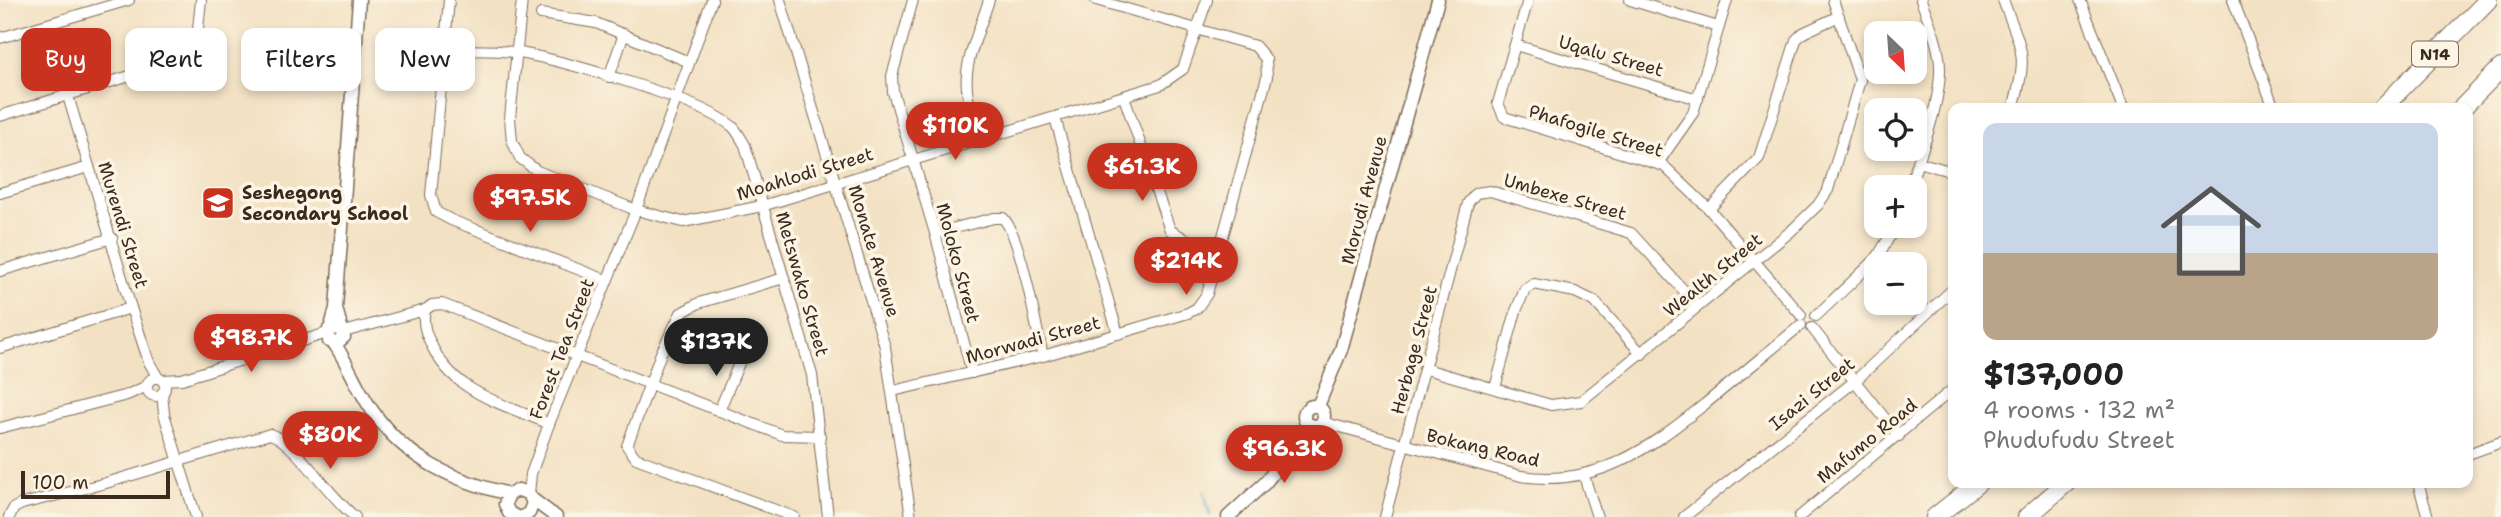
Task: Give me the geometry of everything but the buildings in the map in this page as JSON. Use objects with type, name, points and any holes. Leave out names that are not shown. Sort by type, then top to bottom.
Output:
[{"type":"highway","name":"N14","points":[[2387,103],[2488,0]]},
{"type":"highway","points":[[2467,103],[2501,68]]},
{"type":"highway","points":[[1935,517],[1972,488]]},
{"type":"highway","points":[[2028,517],[2060,488]]},
{"type":"street","points":[[0,38],[129,0]]},
{"type":"street","points":[[0,116],[185,59],[196,48],[201,0]]},
{"type":"street","points":[[358,28],[359,0]]},
{"type":"street","points":[[361,38],[367,0]]},
{"type":"street","points":[[447,28],[449,0]]},
{"type":"street","name":"Moahlodi Street","points":[[522,0],[510,131],[520,158],[537,170],[636,210],[690,221],[762,206],[1160,85],[1178,75],[1188,59],[1207,0]]},
{"type":"street","name":"Forest Tea Street","points":[[518,506],[636,210],[712,0]]},
{"type":"street","name":"Monate Avenue","points":[[780,0],[878,322],[893,391],[911,517]]},
{"type":"street","name":"Moloko Street","points":[[913,0],[892,76],[894,99],[935,233],[972,373]]},
{"type":"street","points":[[980,139],[964,88],[965,70],[989,0]]},
{"type":"street","name":"Morwadi Street","points":[[893,391],[1043,356],[1118,334],[1197,308],[1207,294],[1267,69],[1263,53],[1255,46],[1124,4],[1096,0]]},
{"type":"street","name":"Morudi Avenue","points":[[1228,517],[1265,483],[1316,424],[1306,420],[1305,412],[1310,407],[1318,406],[1341,350],[1438,0]]},
{"type":"street","points":[[1515,45],[1528,0]]},
{"type":"street","points":[[1630,0],[1718,27]]},
{"type":"street","points":[[1658,163],[1691,118],[1727,0]]},
{"type":"street","name":"Wealth Street","points":[[1426,369],[1551,405],[1574,403],[1590,396],[1642,354],[1818,205],[1828,190],[1860,80],[1833,0]]},
{"type":"street","points":[[1913,175],[1940,69],[1936,44],[1921,0]]},
{"type":"street","points":[[2003,0],[2024,55],[2023,74],[2014,103]]},
{"type":"street","points":[[2080,0],[2121,103]]},
{"type":"street","points":[[2233,0],[2272,103]]},
{"type":"street","points":[[541,13],[597,23],[689,62]]},
{"type":"street","points":[[1709,209],[1759,158],[1796,40],[1803,33],[1839,16]]},
{"type":"street","points":[[609,77],[624,34]]},
{"type":"street","name":"Uqalu Street","points":[[1515,45],[1698,99]]},
{"type":"street","name":"Phafogile Street","points":[[1515,45],[1498,103],[1508,121],[1658,163],[1709,209],[1801,320]]},
{"type":"street","name":"Metswako Street","points":[[475,51],[517,53],[609,77],[707,113],[735,129],[745,145],[808,362],[820,436],[828,517]]},
{"type":"street","points":[[354,91],[335,335],[345,360],[374,414],[406,449],[443,472],[518,506],[550,517]]},
{"type":"street","points":[[441,91],[431,195],[434,208],[442,217],[606,280]]},
{"type":"street","name":"Murendi Street","points":[[68,96],[196,517]]},
{"type":"street","points":[[1124,97],[1170,230],[1185,239],[1221,249]]},
{"type":"street","points":[[1055,118],[1118,334]]},
{"type":"street","points":[[1918,162],[1948,171]]},
{"type":"street","points":[[0,193],[89,167]]},
{"type":"street","name":"Umbexe Street","points":[[1476,193],[1490,191],[1631,233],[1698,306]]},
{"type":"street","name":"Herbage Street","points":[[1385,517],[1468,203],[1476,193]]},
{"type":"street","points":[[935,233],[993,218],[1003,218],[1007,222],[1015,242],[1043,356]]},
{"type":"street","points":[[0,271],[112,238]]},
{"type":"street","points":[[1812,328],[1816,316],[1875,259],[1888,238]]},
{"type":"street","points":[[784,278],[686,309],[675,320],[627,440],[632,454],[794,517]]},
{"type":"street","points":[[1495,388],[1516,311],[1525,289],[1534,284],[1575,292],[1594,301],[1642,354]]},
{"type":"street","name":"Isazi Street","points":[[1684,517],[1855,381],[1948,294]]},
{"type":"street","points":[[0,428],[156,387],[442,304],[782,435],[820,436]]},
{"type":"street","points":[[0,348],[131,308]]},
{"type":"street","points":[[429,308],[425,328],[433,350],[457,382],[549,424]]},
{"type":"street","points":[[1816,316],[1809,312],[1801,320],[1812,328],[1899,436]]},
{"type":"street","name":"Bokang Road","points":[[1316,424],[1521,476],[1550,479],[1584,476],[1645,450],[1801,320]]},
{"type":"street","points":[[719,411],[742,356]]},
{"type":"street","name":"Mafumo Road","points":[[1799,517],[1948,392]]},
{"type":"street","points":[[9,517],[14,508],[22,504],[264,435],[276,436],[288,444],[337,501],[355,517]]},
{"type":"street","points":[[2473,452],[2501,442]]},
{"type":"street","points":[[1584,476],[1597,517]]},
{"type":"street","points":[[2419,488],[2428,517]]},
{"type":"street","points":[[518,506],[556,517]]},
{"type":"waterway","points":[[1204,491],[1210,516]]},
{"type":"place","name":"Seshegong Secondary School","points":[[218,203]]}]
